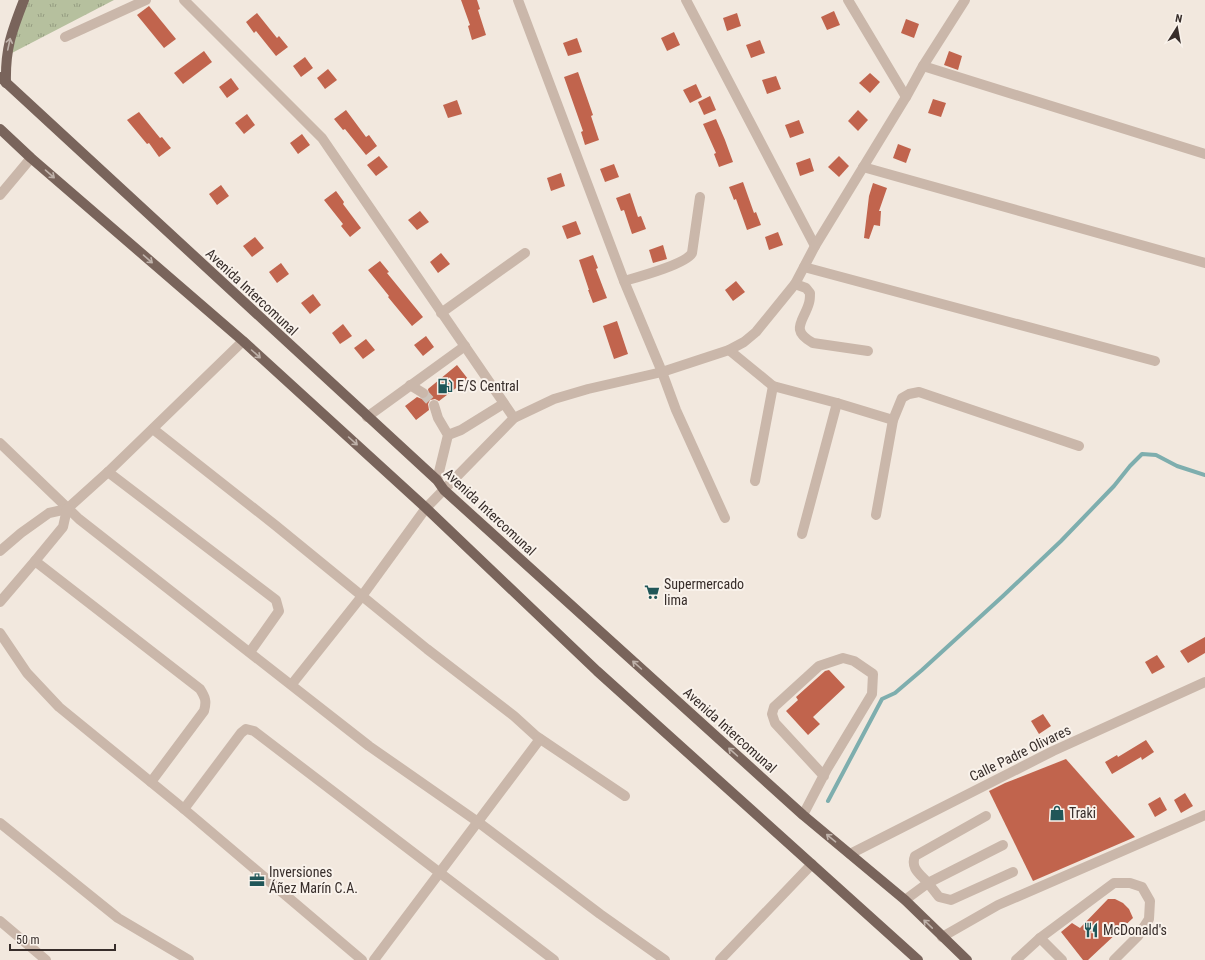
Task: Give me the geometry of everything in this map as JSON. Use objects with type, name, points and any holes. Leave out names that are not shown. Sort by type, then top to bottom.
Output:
[{"type":"main road","points":[[3,80],[9,42],[24,0]]},
{"type":"main road","name":"Avenida Intercomunal","points":[[3,80],[436,480],[444,490],[803,815],[905,900],[967,960]]},
{"type":"main road","points":[[0,129],[31,158],[242,341],[426,508],[597,671],[918,960]]},
{"type":"street","points":[[65,37],[146,0]]},
{"type":"street","points":[[184,0],[322,138],[514,418]]},
{"type":"street","points":[[518,0],[624,281],[662,372],[676,410],[725,518]]},
{"type":"street","points":[[848,0],[906,97]]},
{"type":"street","points":[[292,684],[362,596],[426,508],[514,418],[554,399],[588,389],[662,372],[729,350],[744,342],[756,332],[795,284],[815,246],[906,97],[923,66],[965,0]]},
{"type":"street","points":[[687,1],[815,246]]},
{"type":"street","points":[[923,66],[1205,154]]},
{"type":"street","points":[[0,195],[31,158]]},
{"type":"street","points":[[863,167],[1205,263]]},
{"type":"street","points":[[624,281],[678,264],[690,257],[692,253],[700,197]]},
{"type":"street","points":[[441,313],[525,253]]},
{"type":"street","points":[[804,267],[1155,361]]},
{"type":"street","points":[[795,284],[806,288],[810,293],[809,303],[799,326],[801,334],[807,340],[813,343],[868,351]]},
{"type":"street","points":[[0,551],[21,533],[49,513],[68,508],[153,429],[242,341]]},
{"type":"street","points":[[367,417],[465,346]]},
{"type":"street","points":[[729,350],[773,386],[893,420]]},
{"type":"street","points":[[410,385],[423,393]]},
{"type":"street","points":[[755,481],[773,386]]},
{"type":"street","points":[[876,515],[893,420],[902,398],[909,394],[919,392],[1079,446]]},
{"type":"street","points":[[802,534],[837,403]]},
{"type":"street","points":[[448,435],[461,430],[503,404]]},
{"type":"street","points":[[434,405],[438,418],[448,435],[436,480]]},
{"type":"street","points":[[153,429],[275,524],[427,650],[514,716],[540,739],[625,796]]},
{"type":"street","points":[[0,444],[79,519],[292,684],[369,746],[478,822],[664,960]]},
{"type":"street","points":[[108,472],[276,600],[279,611],[250,652]]},
{"type":"street","points":[[0,602],[62,527],[68,508]]},
{"type":"street","points":[[35,561],[200,689],[205,697],[207,702],[204,711],[151,782]]},
{"type":"street","points":[[0,633],[27,673],[59,707],[184,809],[362,960]]},
{"type":"street","points":[[803,815],[872,694],[873,674],[854,661],[843,658],[819,666],[774,707],[772,714],[775,723],[824,776]]},
{"type":"street","name":"Calle Padre Olivares","points":[[850,854],[1053,750],[1205,682]]},
{"type":"street","points":[[184,809],[241,732],[246,729],[254,731],[439,874],[554,960]]},
{"type":"street","points":[[374,960],[540,739]]},
{"type":"street","points":[[986,816],[915,856],[913,862],[914,868],[939,897],[951,900],[1013,872]]},
{"type":"street","points":[[942,937],[998,905],[1203,818]]},
{"type":"street","points":[[0,824],[118,918],[189,960]]},
{"type":"street","points":[[905,900],[928,883],[1003,844]]},
{"type":"street","points":[[720,960],[812,864]]},
{"type":"street","points":[[1016,960],[1040,938],[1114,883],[1130,882],[1142,887],[1150,901],[1149,919],[1138,936],[1114,960]]},
{"type":"street","points":[[0,921],[46,960]]},
{"type":"street","points":[[1040,938],[1062,960]]},
{"type":"green space","points":[[25,0],[114,0],[8,55]]},
{"type":"building","points":[[461,0],[477,0],[480,9],[478,10],[486,35],[472,40],[468,26],[470,25]]},
{"type":"building","points":[[149,6],[176,39],[164,48],[137,15]]},
{"type":"building","points":[[834,11],[840,25],[827,30],[821,17]]},
{"type":"building","points":[[257,13],[277,38],[279,36],[288,47],[276,56],[256,31],[254,33],[246,22]]},
{"type":"building","points":[[737,13],[741,26],[727,31],[723,18]]},
{"type":"building","points":[[906,19],[919,24],[914,38],[901,33]]},
{"type":"building","points":[[674,32],[680,45],[667,51],[661,38]]},
{"type":"building","points":[[577,38],[582,52],[568,56],[563,43]]},
{"type":"building","points":[[760,40],[765,53],[751,58],[746,45]]},
{"type":"building","points":[[204,51],[212,62],[183,84],[174,73]]},
{"type":"building","points":[[949,51],[962,56],[958,70],[944,65]]},
{"type":"building","points":[[305,57],[313,68],[301,77],[293,66]]},
{"type":"building","points":[[328,69],[337,80],[325,89],[317,78]]},
{"type":"building","points":[[578,72],[593,115],[591,116],[599,140],[585,145],[581,132],[583,131],[564,77]]},
{"type":"building","points":[[870,73],[880,82],[870,93],[859,83]]},
{"type":"building","points":[[776,76],[781,89],[767,94],[762,80]]},
{"type":"building","points":[[231,78],[239,89],[227,98],[219,87]]},
{"type":"building","points":[[696,84],[702,97],[690,103],[683,90]]},
{"type":"building","points":[[710,96],[716,110],[704,115],[698,102]]},
{"type":"building","points":[[933,99],[946,103],[941,117],[928,113]]},
{"type":"building","points":[[457,100],[462,114],[448,118],[443,105]]},
{"type":"building","points":[[346,110],[366,137],[369,135],[377,146],[366,155],[345,129],[343,130],[334,119]]},
{"type":"building","points":[[858,110],[868,120],[858,131],[848,121]]},
{"type":"building","points":[[139,112],[160,138],[162,137],[171,148],[159,157],[149,143],[147,144],[127,120]]},
{"type":"building","points":[[247,114],[255,125],[244,134],[235,123]]},
{"type":"building","points":[[716,119],[733,162],[719,167],[714,154],[716,153],[703,124]]},
{"type":"building","points":[[799,120],[804,133],[790,138],[785,125]]},
{"type":"building","points":[[302,134],[310,145],[298,154],[290,143]]},
{"type":"building","points":[[898,144],[911,149],[906,163],[893,158]]},
{"type":"building","points":[[379,156],[388,167],[376,176],[367,165]]},
{"type":"building","points":[[839,156],[849,166],[839,177],[828,167]]},
{"type":"building","points":[[810,158],[814,171],[800,176],[796,163]]},
{"type":"building","points":[[614,164],[619,177],[605,182],[600,169]]},
{"type":"building","points":[[561,173],[565,186],[551,191],[547,178]]},
{"type":"building","points":[[743,182],[754,213],[756,212],[761,225],[747,230],[736,199],[734,200],[729,187]]},
{"type":"building","points":[[873,183],[887,188],[879,211],[881,211],[880,226],[874,225],[869,239],[864,238],[869,196]]},
{"type":"building","points":[[221,185],[229,196],[217,205],[209,194]]},
{"type":"building","points":[[336,191],[344,202],[343,204],[361,228],[350,237],[341,226],[343,224],[324,200]]},
{"type":"building","points":[[630,193],[638,217],[641,216],[646,229],[632,234],[624,210],[621,211],[616,198]]},
{"type":"building","points":[[420,211],[429,222],[417,230],[408,220]]},
{"type":"building","points":[[576,221],[581,234],[567,239],[562,226]]},
{"type":"building","points":[[778,232],[783,245],[769,250],[765,237]]},
{"type":"building","points":[[255,237],[264,248],[252,257],[243,246]]},
{"type":"building","points":[[663,245],[667,259],[653,263],[649,250]]},
{"type":"building","points":[[441,253],[450,264],[438,273],[430,262]]},
{"type":"building","points":[[593,255],[598,268],[596,269],[607,298],[593,303],[579,260]]},
{"type":"building","points":[[380,261],[389,272],[387,273],[423,317],[412,326],[368,270]]},
{"type":"building","points":[[281,263],[289,274],[277,283],[269,272]]},
{"type":"building","points":[[736,281],[745,292],[733,301],[725,290]]},
{"type":"building","points":[[313,294],[321,305],[310,314],[301,303]]},
{"type":"building","points":[[617,321],[628,354],[614,359],[603,326]]},
{"type":"building","points":[[343,324],[352,336],[340,344],[332,333]]},
{"type":"building","points":[[426,336],[434,347],[423,356],[414,345]]},
{"type":"building","points":[[366,339],[375,350],[363,359],[354,348]]},
{"type":"building","name":"E/S Central","points":[[457,365],[468,379],[439,401],[435,399],[430,400],[428,404],[429,410],[416,420],[405,406],[417,397],[422,399],[426,398],[429,394],[428,389]]},
{"type":"building","points":[[1205,637],[1205,653],[1188,663],[1180,651]]},
{"type":"building","points":[[1157,655],[1165,667],[1152,674],[1145,662]]},
{"type":"building","points":[[829,670],[845,687],[813,717],[820,724],[808,735],[786,711],[798,700],[796,697],[825,671]]},
{"type":"building","points":[[1043,714],[1051,726],[1039,734],[1031,721]]},
{"type":"building","points":[[1146,740],[1154,752],[1142,760],[1141,757],[1112,774],[1105,762],[1117,755],[1118,757]]},
{"type":"building","name":"Traki","points":[[1066,759],[1135,837],[1033,881],[989,791],[1005,783]]},
{"type":"building","points":[[1185,793],[1193,806],[1181,813],[1174,800]]},
{"type":"building","points":[[1160,797],[1167,810],[1155,817],[1148,804]]},
{"type":"building","name":"McDonald's","points":[[1108,899],[1115,899],[1123,903],[1129,909],[1133,918],[1088,960],[1083,960],[1061,932],[1072,923],[1080,928]]},
{"type":"waterway","points":[[828,801],[882,699],[895,693],[1003,596],[1061,541],[1114,486],[1142,454],[1156,455],[1177,466],[1205,475]]},
{"type":"tunnel","points":[[423,393],[434,405]]},
{"type":"place","name":"E/S Central","points":[[445,386]]},
{"type":"place","name":"Supermercado lima","points":[[652,592]]},
{"type":"place","name":"Traki","points":[[1057,813]]},
{"type":"place","name":"Inversiones Áñez Marín C.A.","points":[[257,880]]},
{"type":"place","name":"McDonald's","points":[[1091,930]]}]
